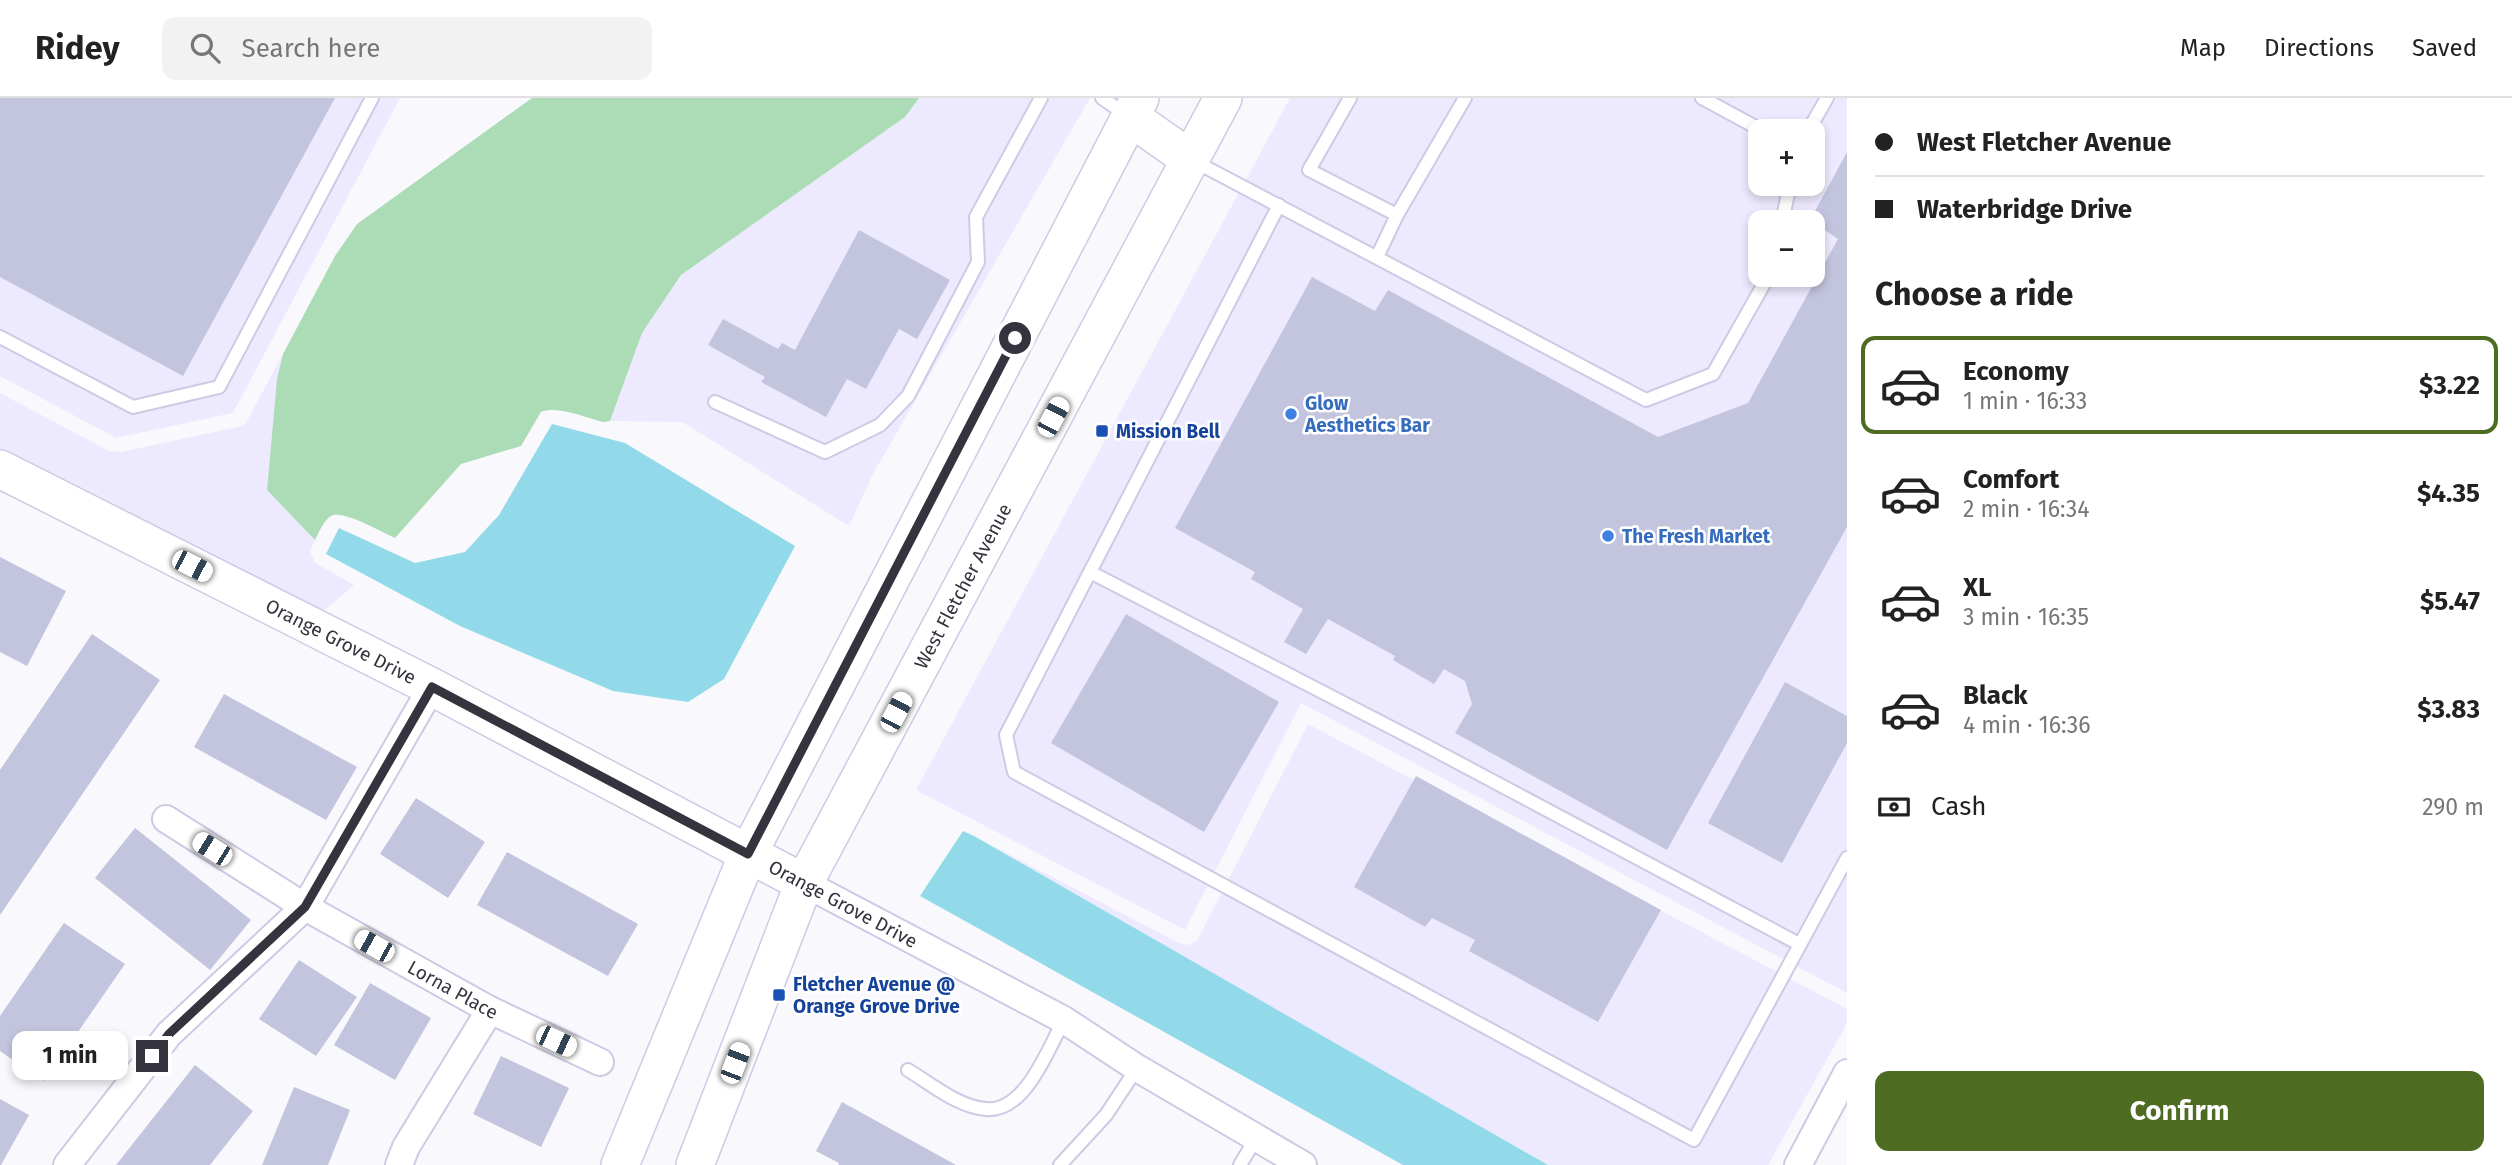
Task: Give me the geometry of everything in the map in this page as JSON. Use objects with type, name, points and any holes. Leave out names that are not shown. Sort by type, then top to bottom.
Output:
[{"type":"main road","name":"West Fletcher Avenue","points":[[695,1165],[804,884],[1223,98]]},
{"type":"main road","points":[[620,1165],[748,854],[1124,104],[1190,159]]},
{"type":"main road","name":"Orange Grove Drive","points":[[0,469],[432,687],[804,884]]},
{"type":"street","points":[[67,1165],[169,1034],[305,907],[432,687]]},
{"type":"street","name":"Lorna Place","points":[[166,820],[305,907],[490,1010],[600,1062]]},
{"type":"street","name":"Orange Grove Drive","points":[[804,884],[1064,1020],[1137,1068],[1303,1165]]},
{"type":"street","points":[[399,1165],[406,1147],[490,1010]]},
{"type":"street","points":[[1798,1165],[1847,1073]]},
{"type":"lane","points":[[0,337],[133,407],[219,387],[372,98]]},
{"type":"lane","points":[[715,401],[825,452],[880,425],[908,396],[978,262],[976,217],[1041,98]]},
{"type":"lane","points":[[1350,98],[1309,170],[1396,215]]},
{"type":"lane","points":[[1377,257],[1396,215],[1465,98]]},
{"type":"lane","points":[[1702,98],[1748,123]]},
{"type":"lane","points":[[1815,119],[1827,98]]},
{"type":"lane","points":[[1190,159],[1646,400],[1713,374],[1762,287]]},
{"type":"lane","points":[[1279,205],[1006,735],[1014,772],[1694,1140],[1847,858]]},
{"type":"lane","points":[[1090,572],[1437,751],[1799,944]]},
{"type":"lane","points":[[908,1070],[950,1096],[973,1106],[985,1109],[1001,1108],[1019,1097],[1032,1079],[1064,1020]]},
{"type":"lane","points":[[1060,1165],[1106,1115],[1137,1068]]},
{"type":"lane","points":[[1240,1165],[1256,1138]]},
{"type":"shaded area","points":[[0,98],[400,98],[233,413],[116,438],[0,376]]},
{"type":"shaded area","points":[[919,98],[1090,98],[874,472],[849,526],[682,422],[610,421],[642,333],[681,275],[905,117]]},
{"type":"shaded area","points":[[1290,98],[1847,98],[1847,993],[1301,703],[1185,930],[916,790]]},
{"type":"shaded area","points":[[283,354],[277,379],[267,490],[315,540],[310,551],[315,563],[354,585],[321,613],[0,451],[0,393],[109,451],[121,452],[242,426]]},
{"type":"shaded area","points":[[1308,724],[1847,1009],[1847,1023],[1768,1165],[1548,1165],[974,836],[1179,943],[1188,945],[1197,941]]},
{"type":"green space","points":[[532,98],[919,98],[905,117],[681,275],[642,333],[610,421],[603,422],[564,411],[541,412],[521,446],[461,464],[395,538],[353,518],[336,515],[326,520],[315,540],[267,490],[277,379],[283,354],[335,256],[357,224]]},
{"type":"water","points":[[552,424],[625,443],[795,546],[724,679],[688,702],[613,691],[460,626],[326,554],[339,528],[415,563],[465,552],[499,515]]},
{"type":"water","points":[[963,831],[1548,1165],[1403,1165],[920,896]]},
{"type":"building","points":[[0,98],[335,98],[183,376],[0,277]]},
{"type":"building","points":[[1847,152],[1847,527],[1667,850],[1455,733],[1472,704],[1465,681],[1444,669],[1434,684],[1393,660],[1395,656],[1328,619],[1306,654],[1284,642],[1303,609],[1251,579],[1255,572],[1175,528],[1312,277],[1375,311],[1388,290],[1658,437],[1748,403],[1812,287],[1825,287],[1825,263],[1838,239],[1825,230],[1825,210],[1816,210]]},
{"type":"building","points":[[859,230],[950,280],[917,339],[899,329],[866,389],[847,379],[826,417],[761,382],[765,377],[708,345],[723,319],[778,349],[782,343],[795,350]]},
{"type":"building","points":[[0,557],[66,591],[27,666],[0,652]]},
{"type":"building","points":[[1126,614],[1279,702],[1204,832],[1051,743]]},
{"type":"building","points":[[92,634],[160,680],[0,915],[0,770]]},
{"type":"building","points":[[1785,682],[1847,716],[1847,743],[1782,863],[1708,823]]},
{"type":"building","points":[[224,694],[357,767],[326,820],[194,747]]},
{"type":"building","points":[[1416,776],[1661,910],[1598,1022],[1469,951],[1475,940],[1432,918],[1425,927],[1354,887]]},
{"type":"building","points":[[416,798],[485,842],[448,898],[380,854]]},
{"type":"building","points":[[135,828],[251,920],[210,970],[95,878]]},
{"type":"building","points":[[507,852],[638,924],[608,976],[477,905]]},
{"type":"building","points":[[64,923],[125,964],[44,1081],[0,1051],[0,1016]]},
{"type":"building","points":[[299,960],[357,997],[316,1056],[259,1019]]},
{"type":"building","points":[[370,983],[431,1018],[395,1080],[334,1045]]},
{"type":"building","points":[[501,1056],[569,1088],[541,1147],[473,1114]]},
{"type":"building","points":[[195,1065],[253,1111],[210,1165],[116,1165]]},
{"type":"building","points":[[294,1087],[350,1110],[328,1165],[262,1165]]},
{"type":"building","points":[[0,1099],[29,1115],[1,1165],[0,1165]]},
{"type":"building","points":[[842,1102],[956,1165],[838,1165],[839,1163],[816,1151]]},
{"type":"place","name":"Glow Aesthetics Bar","points":[[1291,414]]},
{"type":"place","name":"Mission Bell","points":[[1102,431]]},
{"type":"place","name":"The Fresh Market","points":[[1608,536]]},
{"type":"place","name":"Fletcher Avenue @ Orange Grove Drive","points":[[779,995]]},
{"type":"route","points":[[152,1056],[169,1034],[305,907],[432,687],[748,854],[1015,338]]}]
